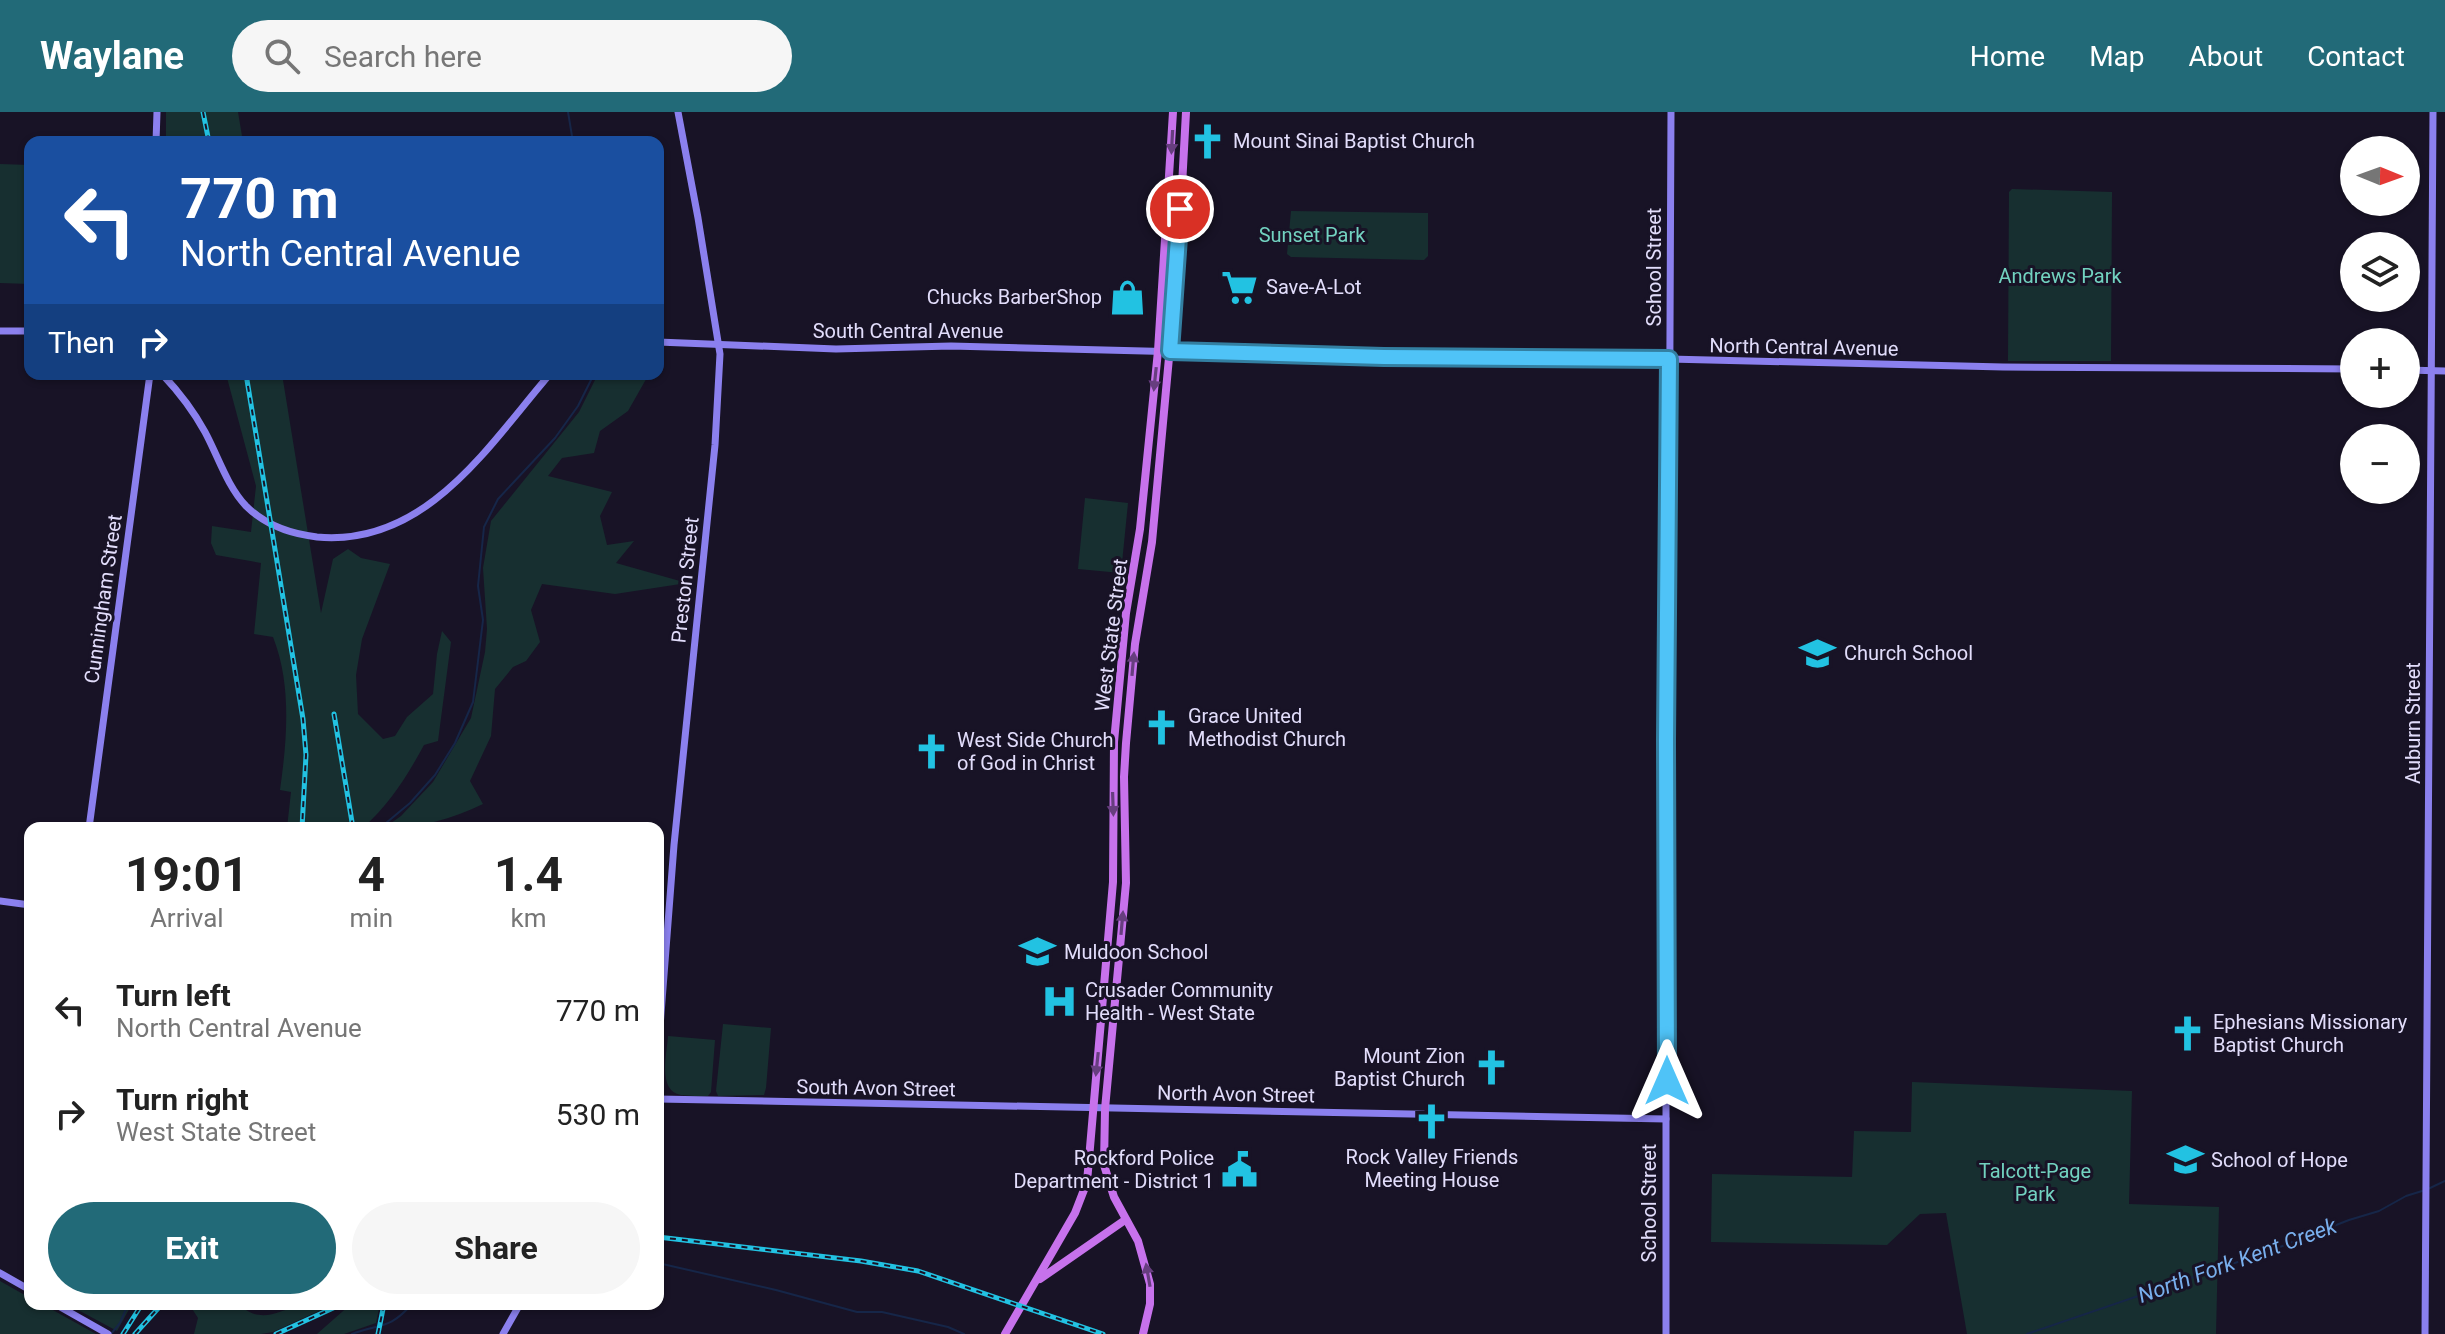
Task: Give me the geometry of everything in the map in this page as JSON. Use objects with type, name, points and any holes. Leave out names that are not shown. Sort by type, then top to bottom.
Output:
[{"type":"main road","points":[[156,136],[157,112]]},
{"type":"main road","name":"Preston Street","points":[[664,974],[675,830],[715,445],[720,354],[678,112]]},
{"type":"main road","name":"West State Street","points":[[1005,1334],[1083,1196],[1087,1182],[1113,882],[1114,742],[1126,613],[1136,563],[1158,351],[1173,112]]},
{"type":"main road","name":"West State Street","points":[[1143,1334],[1150,1304],[1150,1284],[1138,1241],[1114,1197],[1104,1165],[1105,1109],[1126,883],[1126,743],[1135,644],[1152,542],[1170,351],[1186,112]]},
{"type":"main road","name":"School Street","points":[[1666,1334],[1671,112]]},
{"type":"main road","name":"Auburn Street","points":[[2425,1334],[2433,112]]},
{"type":"main road","points":[[0,331],[24,331]]},
{"type":"main road","name":"South Central Avenue","points":[[664,342],[836,349],[951,346],[1158,351]]},
{"type":"main road","name":"North Central Avenue","points":[[1158,351],[2126,369],[2340,369]]},
{"type":"main road","points":[[2420,371],[2445,371]]},
{"type":"main road","name":"Cunningham Street","points":[[90,822],[149,380]]},
{"type":"main road","points":[[167,380],[193,411],[233,489],[244,504],[271,525],[305,536],[333,538],[390,527],[432,504],[462,477],[545,380]]},
{"type":"main road","points":[[0,901],[24,904]]},
{"type":"main road","name":"South Avon Street","points":[[664,1099],[1092,1109]]},
{"type":"main road","name":"North Avon Street","points":[[1092,1109],[1666,1119]]},
{"type":"main road","points":[[1035,1283],[1125,1220]]},
{"type":"main road","points":[[0,1273],[24,1287]]},
{"type":"main road","points":[[66,1310],[108,1334]]},
{"type":"main road","points":[[503,1334],[517,1310]]},
{"type":"green space","points":[[166,112],[238,112],[242,136],[166,136]]},
{"type":"green space","points":[[0,164],[24,165],[24,284],[0,283]]},
{"type":"green space","name":"Andrews Park","points":[[2012,189],[2112,192],[2111,361],[2008,361],[2009,192]]},
{"type":"green space","name":"Sunset Park","points":[[1291,211],[1428,213],[1428,256],[1424,260],[1291,257],[1287,254]]},
{"type":"green space","points":[[228,380],[283,380],[321,613],[333,559],[348,549],[361,558],[390,564],[362,639],[356,675],[358,714],[383,739],[395,736],[407,717],[433,694],[442,631],[451,642],[438,741],[424,745],[397,789],[369,822],[288,822],[291,792],[280,790],[286,732],[283,674],[273,637],[254,634],[261,563],[216,555],[211,543],[212,526],[251,532],[256,486]]},
{"type":"green space","points":[[595,380],[646,380],[628,411],[600,431],[594,453],[562,458],[548,476],[612,492],[600,516],[607,545],[634,541],[616,563],[687,583],[615,594],[542,584],[531,610],[540,642],[526,661],[513,667],[495,689],[491,736],[470,781],[483,804],[435,822],[392,822],[433,782],[471,718],[485,652],[487,629],[483,568],[491,521],[579,412]]},
{"type":"green space","points":[[1085,498],[1128,503],[1121,573],[1078,569]]},
{"type":"green space","points":[[723,1024],[771,1028],[764,1095],[718,1096]]},
{"type":"green space","points":[[668,1036],[715,1040],[711,1092],[708,1096],[681,1095],[669,1086],[665,1070]]},
{"type":"green space","name":"Talcott-Page Park","points":[[1912,1082],[2132,1091],[2129,1204],[2219,1207],[2216,1334],[1967,1334],[1946,1213],[1920,1214],[1887,1245],[1711,1242],[1712,1174],[1852,1177],[1854,1131],[1911,1132]]},
{"type":"green space","points":[[0,1281],[24,1295],[24,1310],[53,1310],[96,1334],[0,1334]]},
{"type":"green space","points":[[78,1310],[129,1310],[117,1331]]},
{"type":"green space","points":[[193,1310],[246,1310],[264,1315],[287,1310],[321,1310],[273,1332],[261,1334],[194,1334],[198,1318]]},
{"type":"green space","points":[[344,1310],[379,1310],[376,1323],[344,1334],[317,1334]]},
{"type":"waterway","points":[[568,112],[572,136]]},
{"type":"waterway","points":[[387,822],[410,803],[435,775],[455,743],[473,702],[483,620],[478,586],[484,527],[498,499],[555,438],[578,406],[591,380]]},
{"type":"waterway","name":"North Fork Kent Creek","points":[[2428,1189],[2445,1181]]},
{"type":"waterway","name":"North Fork Kent Creek","points":[[2027,1334],[2267,1252],[2379,1211],[2422,1191]]},
{"type":"waterway","name":"North Fork Kent Creek","points":[[664,1264],[857,1312],[882,1312],[948,1327],[964,1334]]},
{"type":"waterway","points":[[111,1334],[125,1310]]},
{"type":"waterway","name":"North Fork Kent Creek","points":[[352,1334],[391,1322],[406,1310]]},
{"type":"railway","points":[[203,112],[208,136]]},
{"type":"railway","points":[[247,380],[303,719],[306,755],[302,822]]},
{"type":"railway","points":[[334,714],[352,822]]},
{"type":"railway","points":[[664,1238],[861,1261],[918,1271],[1103,1334]]},
{"type":"railway","points":[[123,1334],[138,1310]]},
{"type":"railway","points":[[135,1334],[157,1310]]},
{"type":"railway","points":[[276,1334],[329,1310]]},
{"type":"railway","points":[[378,1334],[383,1310]]},
{"type":"place","name":"Mount Sinai Baptist Church","points":[[1207,141]]},
{"type":"place","name":"Save-A-Lot","points":[[1240,287]]},
{"type":"place","name":"Chucks BarberShop","points":[[1128,297]]},
{"type":"place","name":"Church School","points":[[1818,653]]},
{"type":"place","name":"Grace United Methodist Church","points":[[1162,727]]},
{"type":"place","name":"West Side Church of God in Christ","points":[[931,752]]},
{"type":"place","name":"Muldoon School","points":[[1038,952]]},
{"type":"place","name":"Crusader Community Health - West State","points":[[1059,1001]]},
{"type":"place","name":"Ephesians Missionary Baptist Church","points":[[2187,1034]]},
{"type":"place","name":"Mount Zion Baptist Church","points":[[1491,1067]]},
{"type":"place","name":"Rock Valley Friends Meeting House","points":[[1432,1122]]},
{"type":"place","name":"School of Hope","points":[[2185,1160]]},
{"type":"place","name":"Rockford Police Department - District 1","points":[[1240,1169]]},
{"type":"route","points":[[1180,209],[1170,351],[1384,357],[1669,359],[1667,1081]]}]
